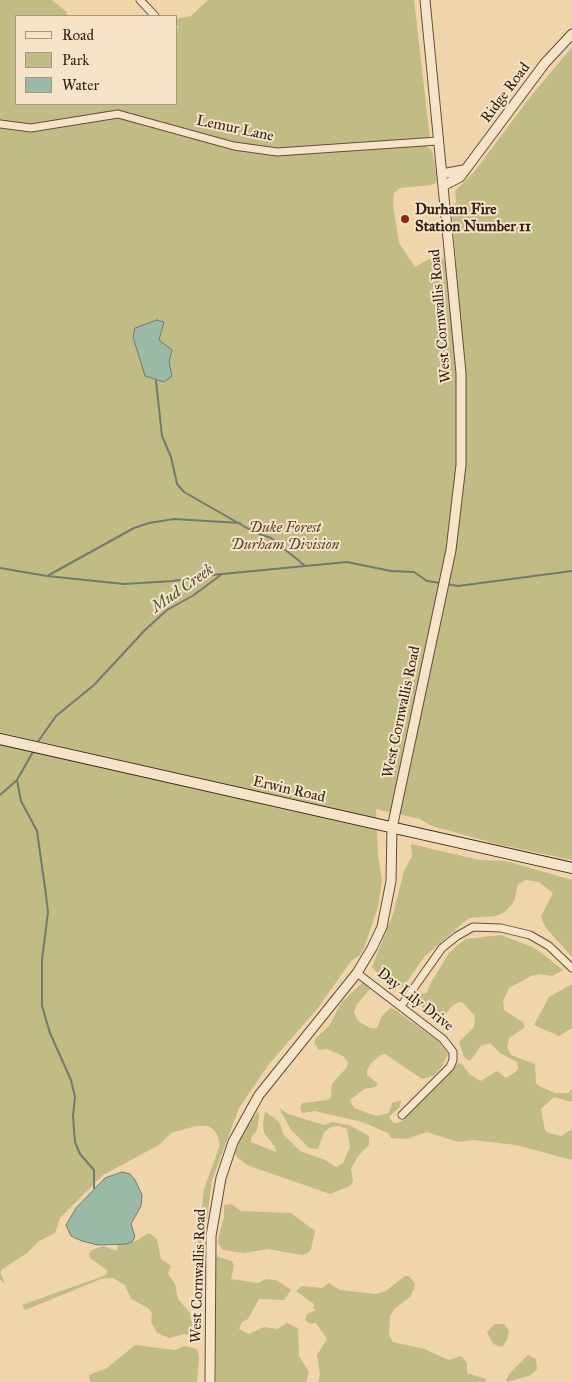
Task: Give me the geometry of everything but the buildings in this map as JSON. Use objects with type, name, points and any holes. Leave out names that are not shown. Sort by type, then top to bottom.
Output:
[{"type":"main road","name":"Erwin Road","points":[[0,739],[572,868]]},
{"type":"street","points":[[140,0],[154,15]]},
{"type":"street","name":"West Cornwallis Road","points":[[210,1382],[211,1236],[214,1204],[226,1162],[240,1128],[259,1095],[357,972],[372,948],[385,918],[391,881],[392,828],[446,577],[460,482],[462,393],[458,328],[424,0]]},
{"type":"street","name":"Ridge Road","points":[[443,186],[460,177],[463,170],[554,53],[572,34]]},
{"type":"street","name":"Lemur Lane","points":[[0,124],[31,128],[118,114],[234,146],[277,152],[438,141]]},
{"type":"street","points":[[442,174],[463,170]]},
{"type":"street","points":[[401,1006],[442,948],[457,936],[473,928],[501,928],[530,935],[549,946],[572,968]]},
{"type":"street","name":"Day Lily Drive","points":[[357,972],[443,1039],[453,1052],[453,1060],[450,1067],[402,1115]]},
{"type":"green space","name":"Duke Forest Durham Division","points":[[0,0],[52,0],[67,12],[67,15],[15,15],[15,105],[178,105],[178,19],[191,16],[208,0],[414,0],[430,139],[426,140],[427,147],[431,149],[433,154],[437,179],[436,183],[431,185],[400,188],[394,193],[393,205],[399,243],[415,267],[429,259],[442,257],[447,265],[456,262],[452,213],[456,201],[455,191],[474,172],[531,96],[572,47],[572,860],[497,844],[432,826],[420,819],[376,809],[378,855],[382,880],[378,907],[364,948],[360,955],[351,961],[318,1008],[269,1064],[239,1108],[212,1180],[203,1252],[200,1256],[198,1243],[204,1189],[220,1145],[217,1134],[208,1126],[196,1126],[171,1133],[159,1145],[103,1175],[60,1218],[55,1233],[39,1241],[27,1253],[1,1270],[5,1284],[0,1279]]},
{"type":"green space","points":[[411,844],[479,860],[506,861],[572,880],[572,957],[546,928],[542,920],[541,916],[553,893],[539,882],[526,880],[518,884],[514,902],[505,912],[496,916],[469,918],[425,956],[403,987],[394,988],[386,983],[372,967],[393,914],[404,871],[412,856]]},
{"type":"green space","points":[[501,935],[535,948],[563,970],[552,976],[539,974],[531,976],[509,988],[503,1001],[504,1010],[524,1023],[524,1028],[509,1038],[507,1047],[511,1055],[535,1064],[536,1083],[539,1086],[555,1093],[568,1093],[572,1089],[572,1102],[554,1097],[541,1109],[545,1130],[548,1133],[561,1136],[572,1129],[572,1160],[516,1145],[473,1140],[458,1142],[427,1132],[407,1139],[391,1138],[388,1133],[362,1122],[315,1111],[302,1113],[300,1106],[303,1103],[327,1100],[331,1097],[332,1084],[347,1067],[348,1062],[343,1056],[327,1049],[319,1050],[314,1043],[316,1038],[329,1026],[341,1003],[363,982],[370,989],[357,1004],[354,1012],[358,1021],[370,1028],[377,1028],[382,1016],[390,1008],[394,1009],[439,1042],[448,1054],[441,1068],[433,1076],[422,1079],[385,1054],[381,1055],[371,1063],[367,1071],[367,1075],[378,1084],[375,1087],[364,1089],[350,1100],[354,1108],[376,1116],[389,1113],[392,1103],[401,1100],[400,1107],[389,1117],[393,1123],[397,1123],[402,1121],[458,1063],[462,1064],[469,1074],[481,1081],[497,1071],[506,1078],[514,1073],[518,1069],[517,1062],[500,1053],[490,1043],[481,1046],[470,1061],[464,1057],[459,1042],[474,1027],[475,1016],[463,1003],[459,1002],[452,1006],[438,1020],[428,1014],[414,997],[417,994],[427,993],[429,986],[449,953],[466,939]]},
{"type":"green space","points":[[572,984],[572,1028],[559,1036],[534,1025],[549,997]]},
{"type":"green space","points":[[279,1108],[288,1114],[324,1125],[332,1122],[349,1125],[369,1136],[369,1145],[358,1156],[351,1169],[353,1182],[350,1186],[330,1194],[247,1165],[237,1157],[235,1153],[242,1135],[258,1111],[257,1130],[251,1138],[251,1142],[276,1152],[275,1147],[264,1133],[265,1111],[279,1122],[284,1135],[300,1151],[325,1160],[336,1167],[343,1163],[350,1147],[347,1129],[339,1126],[331,1127],[324,1132],[318,1149],[309,1148],[291,1130]]},
{"type":"green space","points":[[231,1204],[241,1211],[291,1213],[315,1231],[311,1249],[308,1253],[302,1255],[268,1249],[244,1253],[223,1250],[218,1243],[224,1218],[224,1205]]},
{"type":"green space","points":[[149,1233],[157,1239],[161,1259],[171,1266],[168,1274],[175,1284],[178,1299],[190,1313],[194,1337],[184,1334],[169,1338],[157,1333],[151,1322],[152,1313],[148,1308],[131,1299],[125,1285],[113,1278],[101,1279],[25,1310],[22,1305],[106,1275],[107,1270],[90,1258],[89,1254],[92,1250],[103,1246],[117,1251],[119,1240],[125,1237],[134,1242]]},
{"type":"green space","points":[[215,1256],[232,1261],[234,1266],[231,1279],[258,1283],[266,1279],[276,1280],[291,1290],[284,1300],[259,1299],[248,1319],[242,1322],[239,1329],[249,1334],[264,1327],[277,1329],[287,1323],[298,1328],[299,1356],[309,1372],[306,1382],[216,1382]]},
{"type":"green space","points":[[405,1276],[409,1276],[415,1284],[410,1297],[395,1308],[390,1316],[389,1335],[393,1342],[424,1349],[449,1360],[461,1356],[467,1363],[467,1373],[486,1379],[486,1382],[318,1382],[320,1374],[317,1355],[327,1339],[316,1323],[310,1324],[305,1320],[307,1314],[316,1310],[313,1308],[314,1304],[296,1291],[302,1286],[322,1288],[329,1283],[340,1290],[376,1294],[386,1291]]},
{"type":"green space","points":[[495,1324],[504,1324],[509,1331],[507,1340],[502,1347],[493,1344],[487,1332]]},
{"type":"green space","points":[[135,1345],[175,1350],[184,1346],[197,1349],[199,1357],[197,1382],[90,1382],[89,1375],[107,1368]]},
{"type":"green space","points":[[528,1355],[536,1359],[537,1369],[531,1375],[508,1382],[506,1380],[511,1372]]},
{"type":"water","points":[[157,320],[164,322],[159,340],[172,350],[169,362],[172,376],[164,382],[145,376],[133,337],[135,328]]},
{"type":"water","points":[[122,1172],[130,1174],[142,1195],[141,1206],[131,1224],[135,1237],[132,1242],[98,1245],[71,1236],[66,1225],[76,1208],[105,1178]]},
{"type":"waterway","points":[[156,381],[162,436],[171,457],[177,484],[184,492],[254,532],[271,538],[304,565]]},
{"type":"waterway","points":[[49,575],[134,528],[149,523],[174,519],[240,523]]},
{"type":"waterway","name":"Mud Creek","points":[[37,743],[56,716],[94,685],[145,630],[167,610],[194,595],[222,574],[347,562],[391,571],[414,572],[427,581],[440,583]]},
{"type":"waterway","points":[[0,568],[47,576],[124,584],[173,581],[220,574]]},
{"type":"waterway","name":"Mud Creek","points":[[447,584],[458,586],[572,571]]},
{"type":"waterway","name":"Mud Creek","points":[[0,795],[17,780],[34,750]]},
{"type":"waterway","points":[[17,780],[21,801],[37,831],[48,912],[42,960],[42,1006],[50,1033],[71,1080],[75,1097],[73,1116],[75,1142],[80,1154],[94,1170],[94,1188]]},
{"type":"place","name":"Durham Fire Station Number 11","points":[[405,219]]}]
